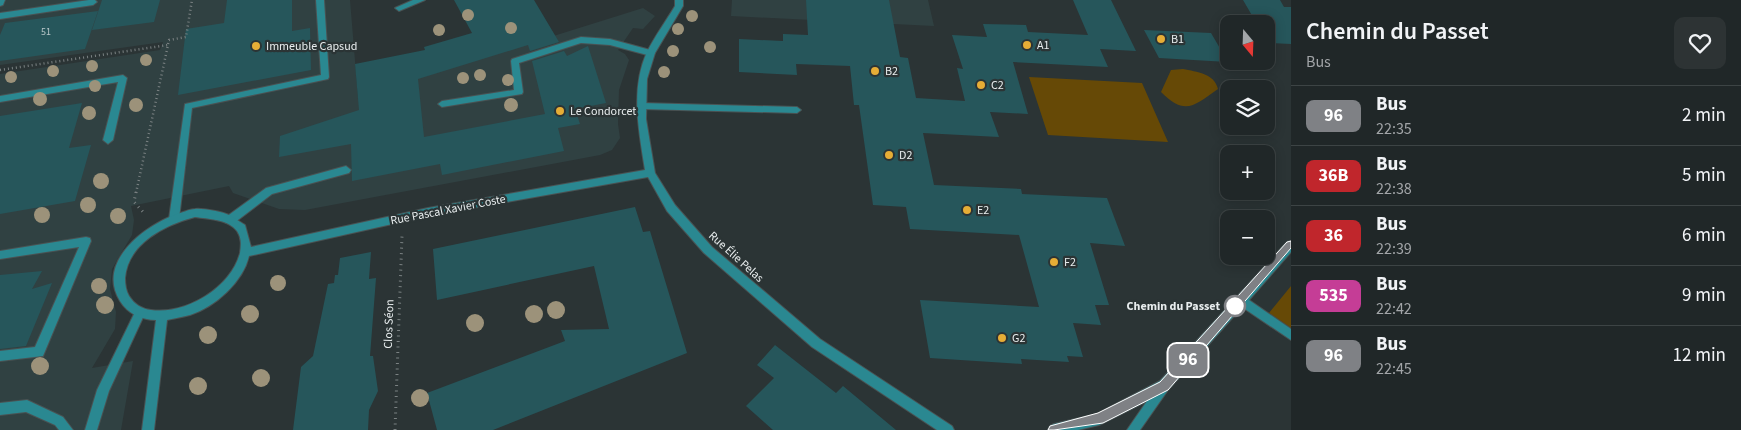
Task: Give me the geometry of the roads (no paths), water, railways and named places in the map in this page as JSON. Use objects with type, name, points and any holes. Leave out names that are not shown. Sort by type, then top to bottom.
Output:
[{"type":"street","points":[[174,218],[188,106],[325,77],[320,0]]},
{"type":"street","points":[[399,8],[420,0]]},
{"type":"street","name":"Rue Élie Pelas","points":[[679,0],[679,6],[651,53],[643,79],[641,106],[641,119],[650,173],[671,208],[708,250],[816,343],[948,430]]},
{"type":"street","points":[[0,16],[93,2]]},
{"type":"street","points":[[442,104],[519,92],[514,61],[581,40],[610,42],[651,53]]},
{"type":"street","points":[[0,99],[123,78],[108,140]]},
{"type":"street","points":[[641,106],[797,110]]},
{"type":"street","points":[[230,220],[269,192],[346,170]]},
{"type":"street","name":"Rue Pascal Xavier Coste","points":[[247,252],[403,218],[650,173]]},
{"type":"street","points":[[195,213],[216,213],[230,220],[237,223],[245,235],[247,252],[240,270],[227,287],[208,302],[186,312],[162,316],[140,313],[125,303],[118,289],[119,271],[132,248],[148,232],[174,218],[195,213]]},
{"type":"street","points":[[0,255],[86,241],[39,352],[0,356]]},
{"type":"street","points":[[1133,430],[1164,386],[1291,245]]},
{"type":"street","points":[[1240,300],[1291,335]]},
{"type":"street","points":[[91,430],[104,390],[140,313]]},
{"type":"street","points":[[148,430],[162,316]]},
{"type":"street","points":[[1054,430],[1099,418],[1164,386]]},
{"type":"street","points":[[0,408],[26,406],[59,421],[67,430]]},
{"type":"place","name":"B1","points":[[1161,39]]},
{"type":"place","name":"A1","points":[[1027,45]]},
{"type":"place","name":"Immeuble Capsud","points":[[256,46]]},
{"type":"place","name":"B2","points":[[875,71]]},
{"type":"place","name":"C2","points":[[981,85]]},
{"type":"place","name":"Le Condorcet","points":[[560,111]]},
{"type":"place","name":"D2","points":[[889,155]]},
{"type":"place","name":"E2","points":[[967,210]]},
{"type":"place","name":"F2","points":[[1054,262]]},
{"type":"place","name":"Chemin du Passet","points":[[1235,306]]},
{"type":"place","name":"G2","points":[[1002,338]]}]
